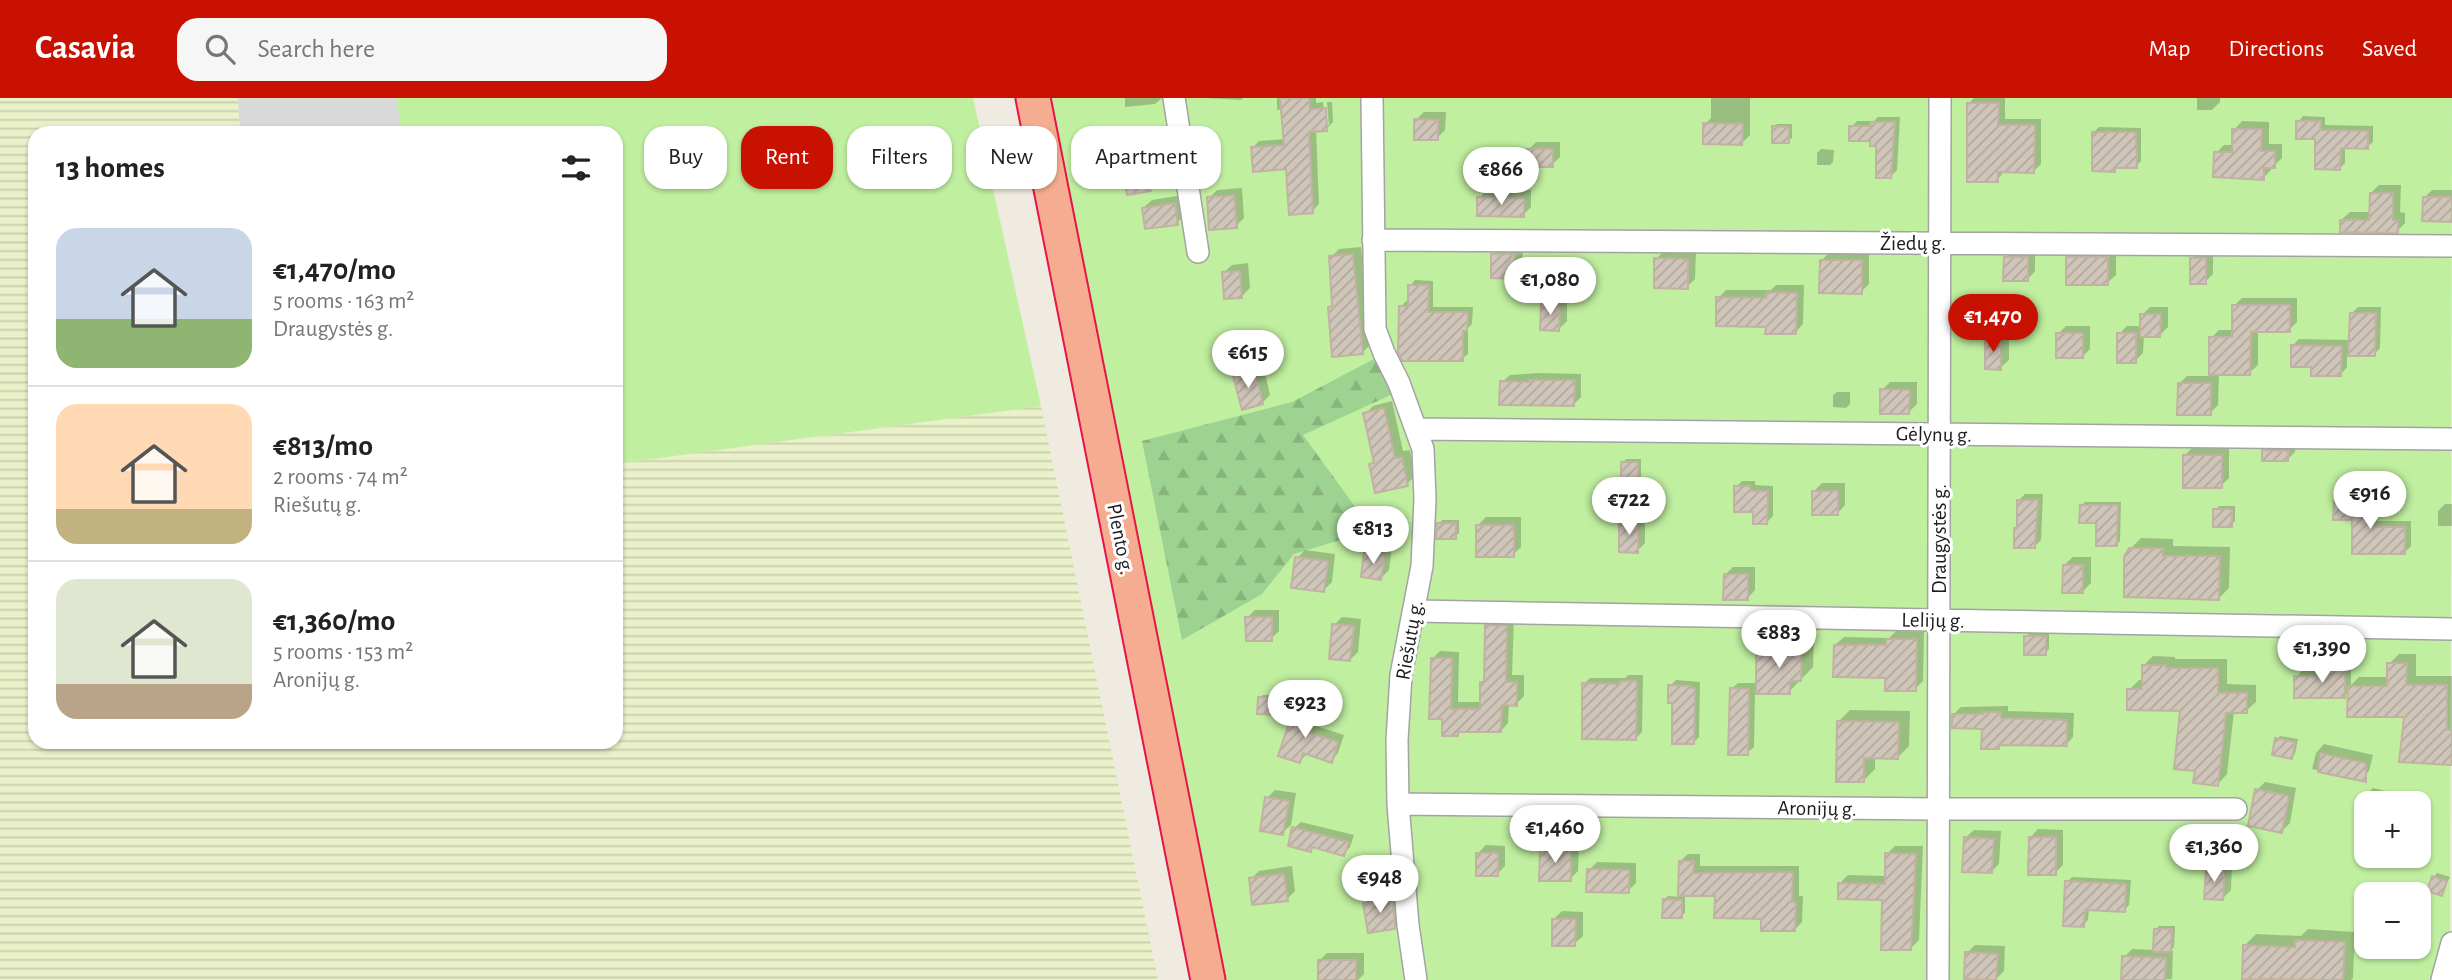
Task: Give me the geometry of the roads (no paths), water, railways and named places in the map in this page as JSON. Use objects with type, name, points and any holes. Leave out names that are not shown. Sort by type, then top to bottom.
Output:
[{"type":"highway","name":"Plento g.","points":[[1033,98],[1208,980]]},
{"type":"street","points":[[1174,98],[1198,252]]},
{"type":"street","name":"Riešutų g.","points":[[1372,98],[1376,329],[1423,449],[1422,566],[1401,675],[1397,740],[1398,804],[1418,978]]},
{"type":"street","name":"Draugystės g.","points":[[1938,980],[1940,98]]},
{"type":"street","name":"Žiedų g.","points":[[1373,240],[2452,246]]},
{"type":"street","name":"Gėlynų g.","points":[[1416,429],[2452,439]]},
{"type":"street","name":"Lelijų g.","points":[[1415,611],[2452,629]]},
{"type":"street","name":"Aronijų g.","points":[[1398,804],[1938,810],[2236,808]]},
{"type":"street","points":[[2442,980],[2452,943]]}]
